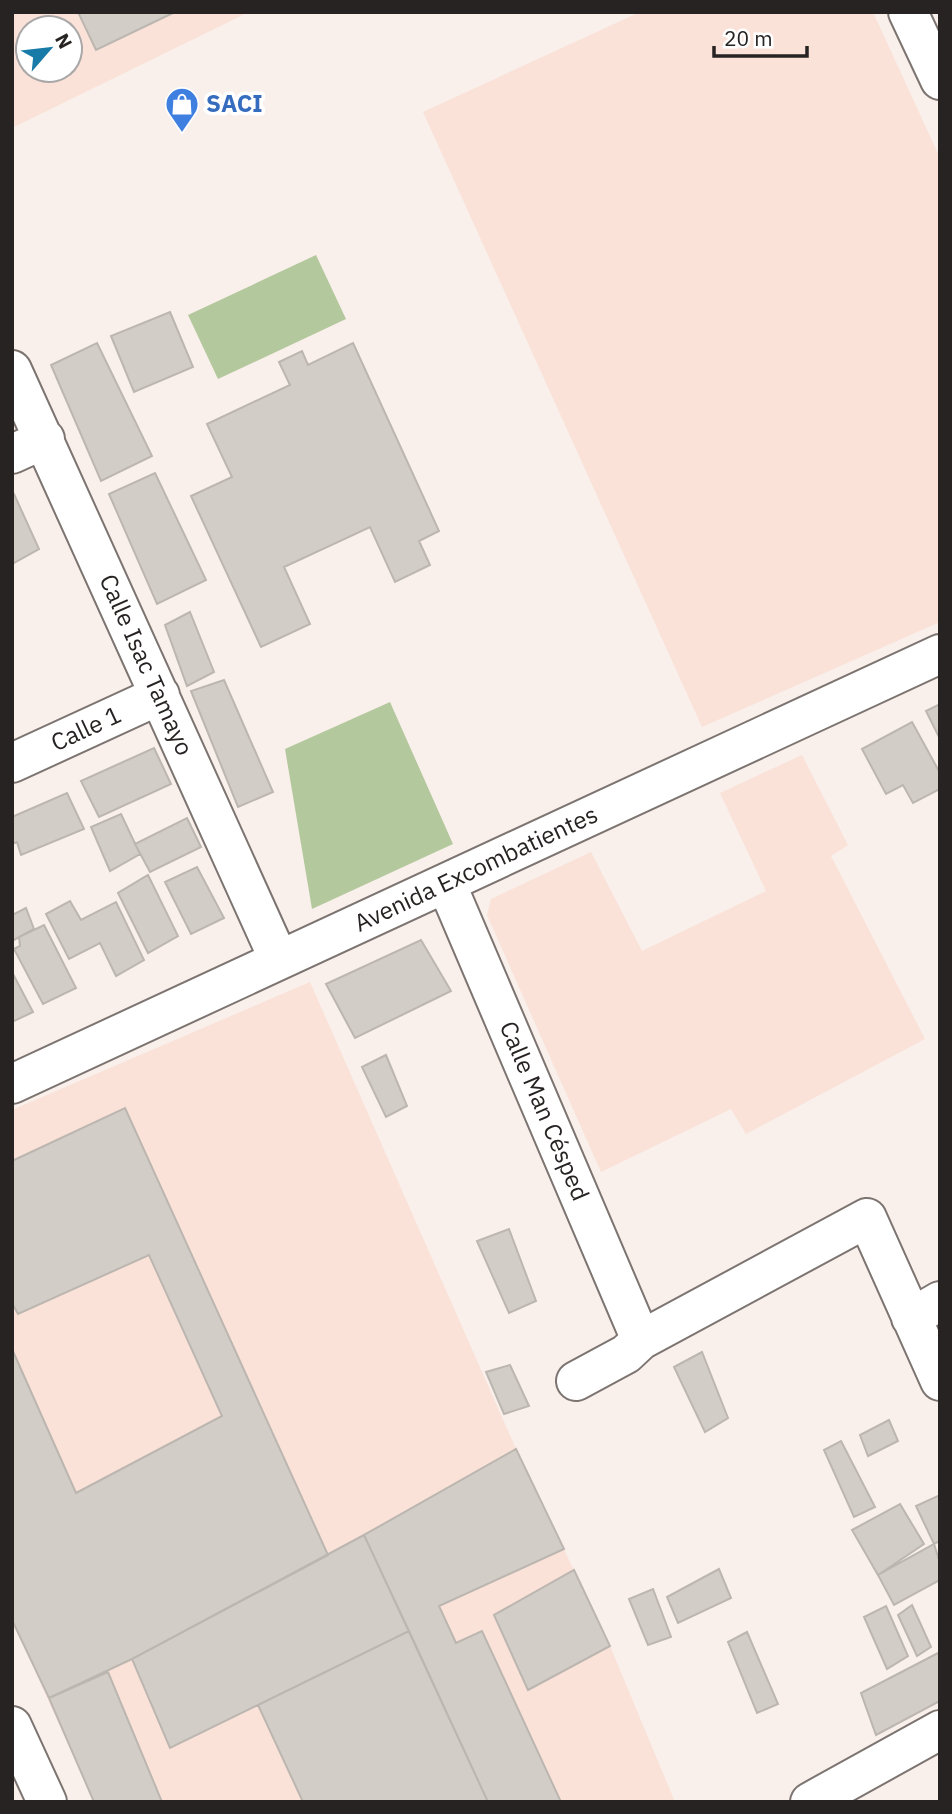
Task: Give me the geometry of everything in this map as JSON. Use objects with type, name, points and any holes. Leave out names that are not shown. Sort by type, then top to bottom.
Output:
[{"type":"street","points":[[908,12],[940,80]]},
{"type":"street","name":"Calle Isac Tamayo","points":[[12,370],[29,446],[160,695],[279,960]]},
{"type":"street","name":"Avenida Excombatientes","points":[[12,1084],[940,654]]},
{"type":"street","name":"Calle 1","points":[[12,763],[160,695]]},
{"type":"street","name":"Calle Man Césped","points":[[446,883],[642,1340]]},
{"type":"street","points":[[576,1381],[626,1354],[642,1340],[867,1218],[925,1310],[940,1381]]},
{"type":"street","points":[[12,1726],[47,1802]]},
{"type":"street","points":[[810,1802],[940,1730]]},
{"type":"shaded area","points":[[12,12],[249,12],[12,128]]},
{"type":"shaded area","points":[[640,12],[873,12],[940,158],[940,622],[702,727],[423,112]]},
{"type":"shaded area","points":[[802,755],[848,845],[831,856],[925,1039],[746,1134],[731,1109],[601,1172],[487,915],[491,899],[591,852],[642,951],[766,891],[720,793]]},
{"type":"shaded area","points":[[310,982],[516,1449],[610,1646],[675,1802],[94,1802],[12,1620],[12,1110]]},
{"type":"green space","points":[[316,255],[346,319],[218,379],[188,315]]},
{"type":"green space","points":[[390,702],[453,844],[312,909],[285,749]]},
{"type":"building","points":[[78,12],[175,12],[96,50],[84,25],[84,14]]},
{"type":"building","points":[[170,312],[193,367],[134,392],[111,336]]},
{"type":"building","points":[[97,343],[152,456],[101,481],[51,365]]},
{"type":"building","points":[[353,343],[439,531],[419,541],[430,565],[395,582],[370,527],[284,567],[310,624],[261,647],[191,496],[232,477],[207,424],[290,385],[279,362],[302,351],[308,365]]},
{"type":"building","points":[[155,473],[206,580],[157,604],[109,494]]},
{"type":"building","points":[[14,494],[39,549],[12,564],[12,495]]},
{"type":"building","points":[[190,612],[214,672],[187,686],[165,625]]},
{"type":"building","points":[[224,680],[273,792],[238,807],[191,691]]},
{"type":"building","points":[[940,704],[940,739],[926,711]]},
{"type":"building","points":[[912,722],[940,773],[940,789],[913,803],[903,785],[886,794],[862,749]]},
{"type":"building","points":[[154,748],[171,784],[99,817],[81,781]]},
{"type":"building","points":[[67,793],[84,829],[21,855],[17,842],[12,844],[12,817]]},
{"type":"building","points":[[121,814],[140,854],[110,871],[91,827]]},
{"type":"building","points":[[187,818],[201,847],[150,872],[135,844]]},
{"type":"building","points":[[197,867],[224,918],[191,934],[165,882]]},
{"type":"building","points":[[148,875],[178,936],[148,953],[118,893]]},
{"type":"building","points":[[70,901],[81,920],[116,902],[144,960],[116,976],[100,943],[69,959],[46,914]]},
{"type":"building","points":[[26,908],[34,929],[12,941],[12,915]]},
{"type":"building","points":[[44,925],[76,988],[43,1004],[14,949],[20,946],[19,937]]},
{"type":"building","points":[[421,940],[451,991],[355,1038],[326,984]]},
{"type":"building","points":[[12,972],[33,1012],[12,1022]]},
{"type":"building","points":[[386,1055],[407,1106],[386,1117],[362,1067]]},
{"type":"building","points":[[125,1108],[328,1555],[132,1659],[49,1698],[12,1620],[12,1349],[76,1493],[222,1416],[149,1255],[18,1314],[12,1303],[12,1161]]},
{"type":"building","points":[[509,1229],[536,1301],[509,1313],[477,1241]]},
{"type":"building","points":[[702,1352],[728,1418],[705,1432],[674,1367]]},
{"type":"building","points":[[510,1365],[529,1406],[504,1414],[486,1372]]},
{"type":"building","points":[[889,1420],[898,1441],[868,1456],[860,1435]]},
{"type":"building","points":[[841,1441],[875,1507],[854,1517],[824,1450]]},
{"type":"building","points":[[516,1449],[564,1549],[439,1606],[456,1643],[482,1631],[561,1802],[488,1802],[364,1535]]},
{"type":"building","points":[[940,1495],[940,1541],[934,1544],[916,1506]]},
{"type":"building","points":[[900,1504],[924,1544],[878,1575],[852,1530]]},
{"type":"building","points":[[364,1535],[409,1631],[170,1748],[132,1659]]},
{"type":"building","points":[[934,1544],[940,1563],[940,1580],[894,1605],[878,1575]]},
{"type":"building","points":[[719,1569],[731,1598],[678,1623],[667,1597]]},
{"type":"building","points":[[574,1570],[610,1646],[528,1690],[494,1615]]},
{"type":"building","points":[[653,1589],[671,1637],[648,1645],[629,1599]]},
{"type":"building","points":[[912,1605],[931,1647],[917,1656],[898,1615]]},
{"type":"building","points":[[886,1606],[908,1656],[887,1669],[864,1617]]},
{"type":"building","points":[[409,1631],[488,1802],[303,1802],[258,1705]]},
{"type":"building","points":[[747,1632],[778,1704],[757,1713],[728,1642]]},
{"type":"building","points":[[940,1652],[940,1701],[876,1735],[861,1693]]},
{"type":"building","points":[[108,1672],[162,1802],[94,1802],[49,1698]]},
{"type":"place","name":"SACI","points":[[182,134]]}]
